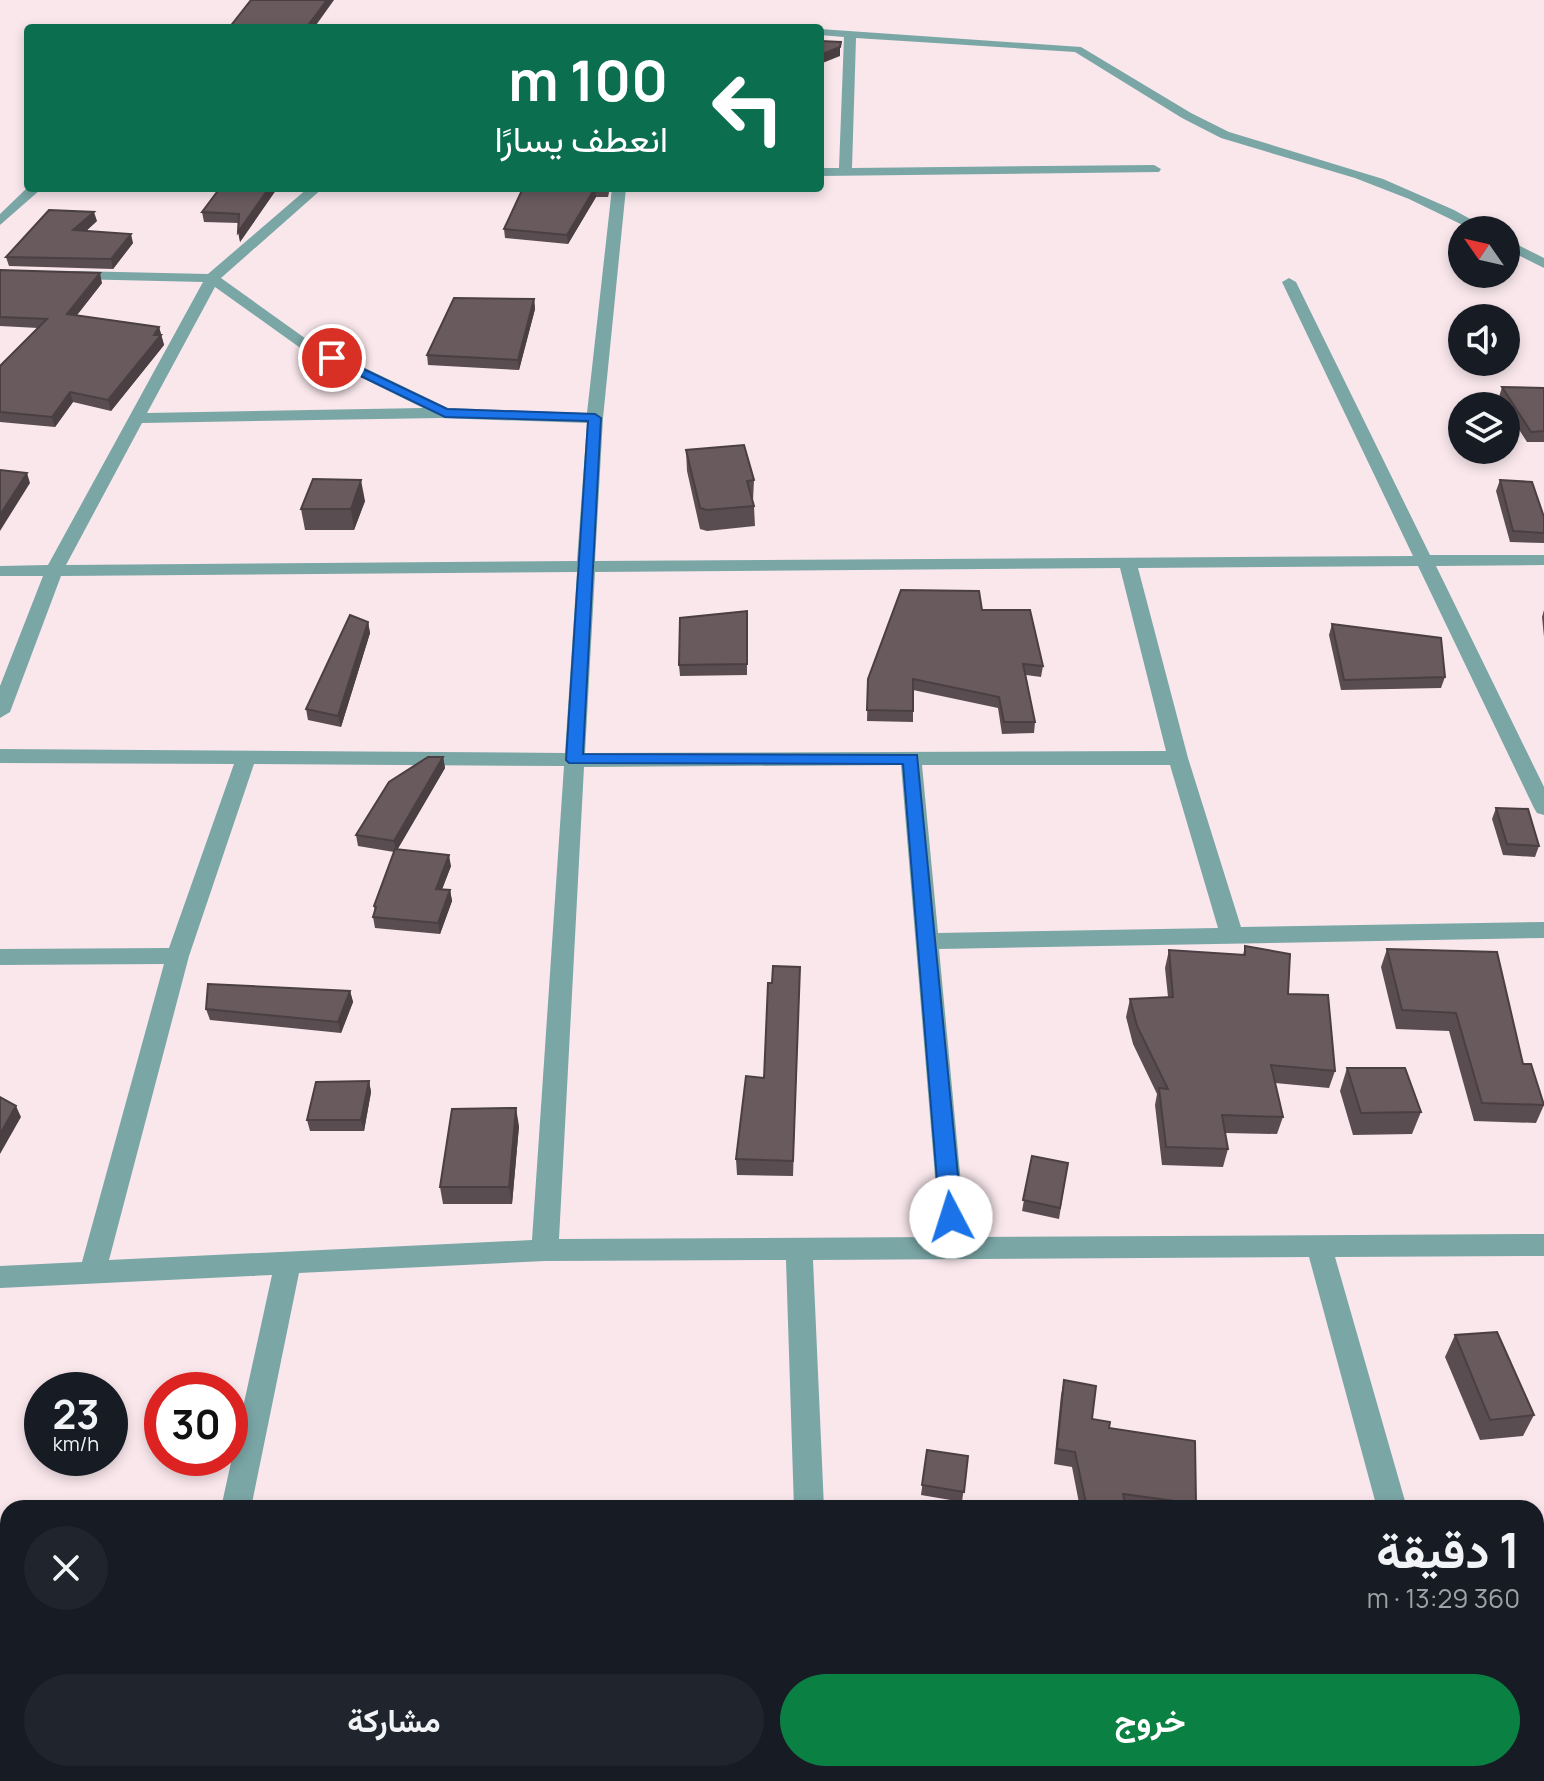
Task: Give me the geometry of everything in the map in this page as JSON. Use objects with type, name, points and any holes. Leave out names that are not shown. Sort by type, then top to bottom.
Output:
[{"type":"street","points":[[824,32],[1077,49],[1104,62],[1189,120],[1227,136],[1345,170],[1401,191],[1454,216]]},
{"type":"street","points":[[845,171],[850,35]]},
{"type":"street","points":[[824,172],[1154,169]]},
{"type":"street","points":[[0,221],[31,192]]},
{"type":"street","points":[[0,712],[54,570],[212,278],[311,192]]},
{"type":"street","points":[[545,1250],[595,418],[619,192]]},
{"type":"street","points":[[1520,251],[1544,264]]},
{"type":"street","points":[[61,275],[212,278],[304,344],[445,413]]},
{"type":"street","points":[[1289,282],[1544,808]]},
{"type":"street","points":[[137,418],[445,413],[595,418]]},
{"type":"street","points":[[0,571],[1544,560]]},
{"type":"street","points":[[1128,563],[1178,758],[1232,936]]},
{"type":"street","points":[[0,756],[575,760],[1178,758]]},
{"type":"street","points":[[93,1272],[178,956],[246,758]]},
{"type":"street","points":[[911,759],[954,1248]]},
{"type":"street","points":[[927,941],[1544,930]]},
{"type":"street","points":[[0,957],[178,956]]},
{"type":"street","points":[[0,1277],[545,1250],[1544,1245]]},
{"type":"street","points":[[1319,1246],[1390,1500]]},
{"type":"street","points":[[799,1249],[809,1500]]},
{"type":"street","points":[[238,1500],[288,1263]]},
{"type":"building","points":[[251,0],[327,0],[309,24],[232,24]]},
{"type":"building","points":[[824,41],[841,42],[840,47],[824,53]]},
{"type":"building","points":[[217,192],[266,192],[238,232],[239,214],[202,212]]},
{"type":"building","points":[[521,192],[593,192],[567,235],[504,229]]},
{"type":"building","points":[[49,210],[94,212],[73,230],[131,234],[111,259],[6,257]]},
{"type":"building","points":[[0,270],[100,273],[67,314],[159,327],[154,335],[161,335],[108,400],[70,392],[52,417],[0,412],[0,366],[47,319],[0,317]]},
{"type":"building","points":[[454,298],[534,299],[518,360],[427,355]]},
{"type":"building","points":[[1502,387],[1544,388],[1544,431],[1531,432],[1520,415],[1520,392],[1505,392]]},
{"type":"building","points":[[744,445],[754,480],[747,481],[754,506],[700,508],[686,450]]},
{"type":"building","points":[[0,470],[27,473],[0,515]]},
{"type":"building","points":[[313,479],[361,480],[351,509],[301,509]]},
{"type":"building","points":[[1500,480],[1532,482],[1544,517],[1544,533],[1513,531]]},
{"type":"building","points":[[901,590],[979,591],[982,610],[1030,610],[1043,666],[1023,664],[1035,722],[1004,722],[999,697],[913,679],[913,711],[867,710],[868,679]]},
{"type":"building","points":[[747,611],[747,664],[679,665],[680,618]]},
{"type":"building","points":[[350,615],[368,622],[338,716],[306,709]]},
{"type":"building","points":[[1332,624],[1441,638],[1445,677],[1344,680]]},
{"type":"building","points":[[428,757],[443,757],[394,841],[356,835],[389,782]]},
{"type":"building","points":[[1496,808],[1528,809],[1539,846],[1507,844]]},
{"type":"building","points":[[395,849],[449,855],[436,889],[450,890],[438,923],[373,917],[374,906]]},
{"type":"building","points":[[1245,946],[1290,954],[1288,994],[1328,995],[1335,1071],[1271,1065],[1283,1117],[1222,1115],[1228,1149],[1166,1147],[1159,1088],[1168,1089],[1137,1026],[1130,999],[1173,997],[1169,950],[1245,955]]},
{"type":"building","points":[[1387,949],[1497,952],[1523,1064],[1531,1064],[1544,1105],[1482,1103],[1456,1013],[1402,1010]]},
{"type":"building","points":[[773,966],[800,967],[793,1161],[736,1159],[746,1076],[764,1078],[768,983],[772,983]]},
{"type":"building","points":[[208,984],[350,991],[338,1022],[206,1009]]},
{"type":"building","points":[[1347,1068],[1405,1068],[1421,1112],[1361,1113]]},
{"type":"building","points":[[369,1081],[361,1120],[307,1120],[316,1082]]},
{"type":"building","points":[[0,1097],[16,1106],[0,1134]]},
{"type":"building","points":[[516,1108],[509,1187],[440,1187],[452,1109]]},
{"type":"building","points":[[1032,1156],[1068,1163],[1060,1208],[1023,1200]]},
{"type":"building","points":[[1497,1332],[1534,1415],[1490,1420],[1455,1335]]},
{"type":"building","points":[[1064,1380],[1096,1386],[1092,1419],[1110,1422],[1109,1428],[1195,1441],[1196,1500],[1123,1494],[1124,1500],[1085,1500],[1075,1452],[1057,1449]]},
{"type":"building","points":[[927,1450],[968,1456],[964,1492],[922,1485]]},
{"type":"route","points":[[332,358],[445,413],[595,418],[575,760],[911,759],[951,1217]]}]
